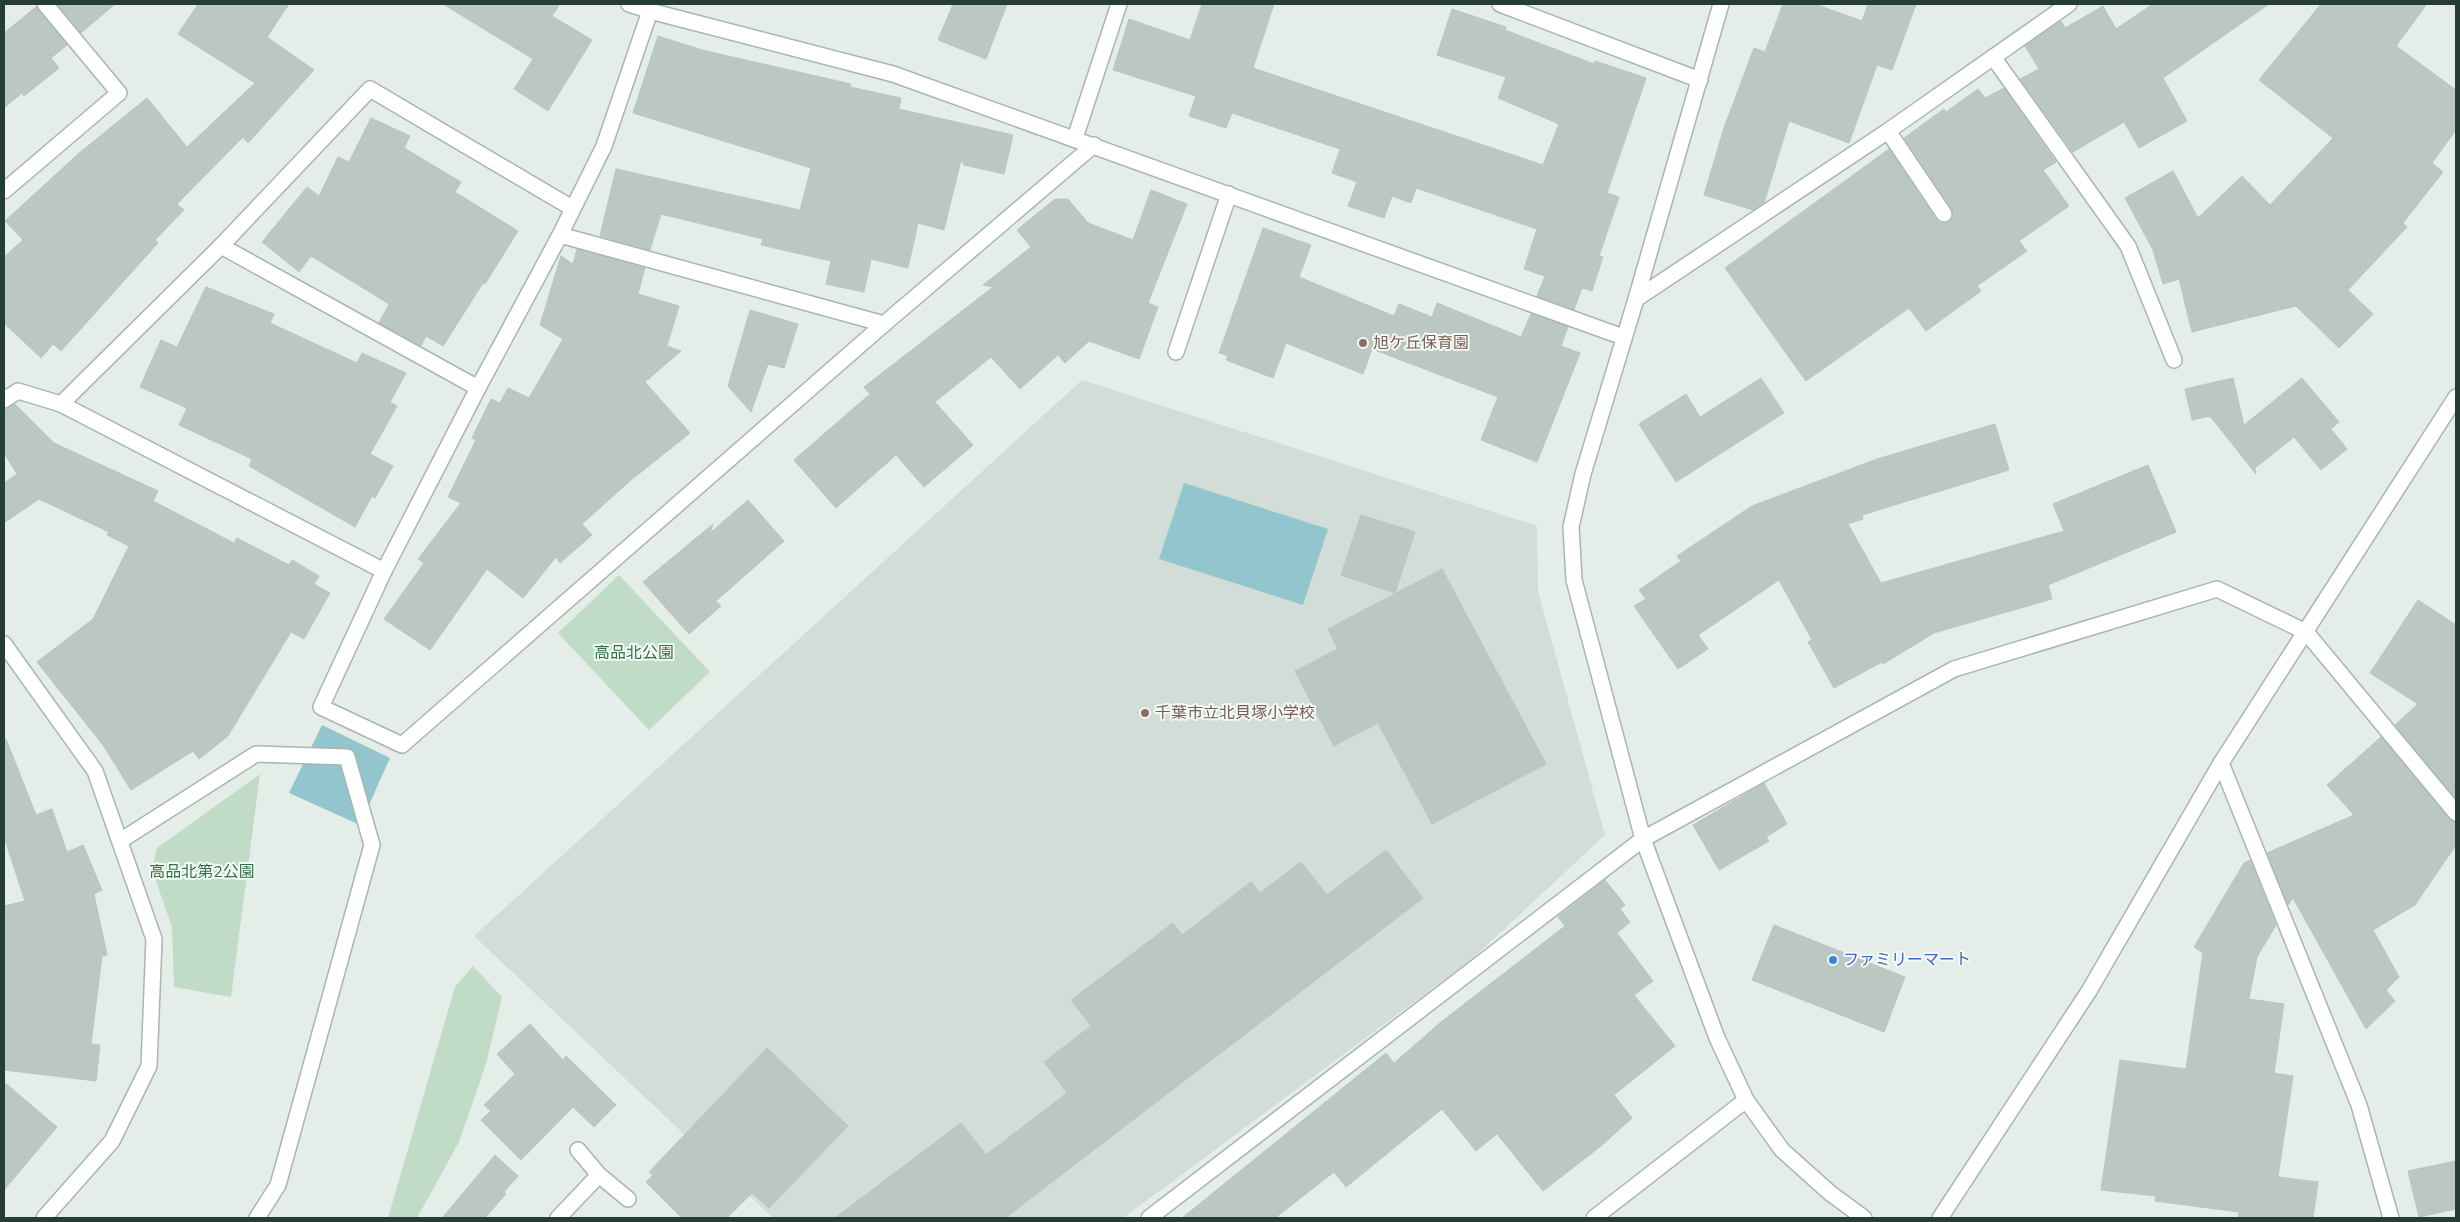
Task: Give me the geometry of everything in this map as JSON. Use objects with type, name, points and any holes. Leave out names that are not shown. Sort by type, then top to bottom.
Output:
[{"type":"street","points":[[4,191],[119,93],[45,4]]},
{"type":"street","points":[[629,4],[893,74],[1623,337]]},
{"type":"street","points":[[1075,138],[1119,4]]},
{"type":"street","points":[[1500,4],[1700,80]]},
{"type":"street","points":[[1721,4],[1636,299],[1583,474],[1571,527],[1574,580],[1643,839],[1717,1038],[1746,1100],[1782,1150],[1830,1193],[1864,1218]]},
{"type":"street","points":[[1636,299],[1888,131],[2069,4]]},
{"type":"street","points":[[650,11],[604,146],[560,235],[478,388],[384,571],[321,707],[402,745],[884,324],[1094,145]]},
{"type":"street","points":[[1993,57],[2128,246],[2174,360]]},
{"type":"street","points":[[61,404],[220,246],[370,89],[572,208]]},
{"type":"street","points":[[1888,131],[1944,214]]},
{"type":"street","points":[[1176,352],[1229,194]]},
{"type":"street","points":[[560,235],[884,324]]},
{"type":"street","points":[[220,246],[478,388]]},
{"type":"street","points":[[4,400],[18,391],[61,404],[384,571]]},
{"type":"street","points":[[1940,1218],[2089,991],[2220,763],[2456,397]]},
{"type":"street","points":[[1148,1218],[1643,839],[1954,669],[2217,589],[2306,632],[2456,813]]},
{"type":"street","points":[[4,644],[95,771],[154,939],[149,1066],[112,1141],[44,1218]]},
{"type":"street","points":[[120,841],[256,754],[347,757],[372,846],[278,1185],[258,1218]]},
{"type":"street","points":[[2220,763],[2358,1104],[2391,1218]]},
{"type":"street","points":[[1594,1218],[1746,1100]]},
{"type":"street","points":[[578,1150],[599,1175],[628,1199]]},
{"type":"street","points":[[558,1218],[599,1175]]},
{"type":"shaded area","name":"千葉市立北貝塚小学校","points":[[1082,380],[1537,526],[1538,591],[1605,835],[1472,959],[1123,1218],[773,1218],[474,936]]},
{"type":"green space","name":"高品北公園","points":[[619,575],[710,672],[649,730],[558,633]]},
{"type":"green space","name":"高品北第2公園","points":[[260,774],[231,997],[174,987],[172,927],[152,870],[157,848]]},
{"type":"green space","points":[[473,966],[502,997],[486,1064],[459,1142],[417,1218],[388,1218],[455,987]]},
{"type":"water","points":[[1184,483],[1328,529],[1303,605],[1159,559]]},
{"type":"water","points":[[322,725],[390,758],[360,825],[289,793]]},
{"type":"building","points":[[57,4],[115,4],[81,33]]},
{"type":"building","points":[[198,4],[289,4],[267,37],[314,70],[248,143],[243,137],[177,204],[184,210],[155,240],[158,243],[61,351],[53,344],[41,358],[4,323],[4,257],[23,240],[5,221],[78,154],[147,98],[187,147],[255,83],[178,34]]},
{"type":"building","points":[[443,4],[560,4],[552,16],[592,40],[548,111],[514,89],[533,59]]},
{"type":"building","points":[[953,4],[1007,4],[986,59],[938,40]]},
{"type":"building","points":[[1202,4],[1274,4],[1253,68],[1543,165],[1559,124],[1498,98],[1506,77],[1437,55],[1452,9],[1506,27],[1505,30],[1594,64],[1595,61],[1646,78],[1607,193],[1619,197],[1599,256],[1603,257],[1592,291],[1582,288],[1574,310],[1537,296],[1545,276],[1524,269],[1537,229],[1416,188],[1411,203],[1392,196],[1384,218],[1348,206],[1357,182],[1332,173],[1340,149],[1232,113],[1226,128],[1189,116],[1196,96],[1113,70],[1129,19],[1190,40]]},
{"type":"building","points":[[1783,4],[1815,4],[1862,21],[1868,4],[1916,4],[1892,70],[1877,65],[1849,143],[1789,121],[1764,203],[1753,210],[1704,195],[1724,128],[1754,48],[1765,52]]},
{"type":"building","points":[[2153,4],[2269,4],[2163,78],[2187,121],[2139,148],[2124,122],[2073,152],[2020,79],[2039,69],[2025,46],[2061,21],[2065,28],[2103,6],[2116,29]]},
{"type":"building","points":[[2321,4],[2427,4],[2396,46],[2456,90],[2456,130],[2432,163],[2443,172],[2403,223],[2407,227],[2348,290],[2373,314],[2339,348],[2296,306],[2192,332],[2179,279],[2163,284],[2153,250],[2125,198],[2173,171],[2198,218],[2242,176],[2270,205],[2333,138],[2259,80]]},
{"type":"building","points":[[36,7],[67,45],[51,58],[59,68],[24,96],[22,93],[4,108],[4,33]]},
{"type":"building","points":[[658,36],[702,50],[851,84],[850,87],[901,98],[899,109],[1013,135],[1004,174],[964,165],[961,160],[944,230],[918,223],[908,268],[871,259],[864,292],[826,284],[831,261],[761,245],[763,239],[661,214],[650,250],[600,236],[616,169],[800,210],[811,168],[633,113]]},
{"type":"building","points":[[2004,88],[2056,162],[2043,170],[2069,206],[2019,241],[2027,251],[1977,286],[1981,291],[1926,331],[1909,308],[1806,381],[1725,268],[1889,149],[1936,219],[1940,223],[1949,222],[1953,218],[1952,209],[1904,138],[1944,109],[1946,112],[1978,89],[1985,98]]},
{"type":"building","points":[[371,118],[410,136],[404,148],[461,182],[455,192],[518,231],[443,346],[426,336],[421,346],[379,323],[389,304],[311,256],[299,272],[262,242],[307,187],[319,196],[338,157],[349,162]]},
{"type":"building","points":[[1151,190],[1187,204],[1148,303],[1158,307],[1139,359],[1089,341],[1065,363],[1058,355],[1020,389],[991,357],[935,402],[973,445],[924,487],[896,455],[836,508],[794,460],[870,394],[864,387],[993,287],[983,285],[1031,247],[1017,230],[1055,199],[1068,199],[1088,223],[1133,240]]},
{"type":"building","points":[[1263,228],[1311,245],[1299,277],[1394,316],[1399,304],[1432,317],[1437,303],[1521,337],[1531,314],[1568,327],[1561,346],[1580,353],[1537,462],[1481,440],[1498,397],[1372,349],[1363,374],[1286,343],[1273,378],[1226,360],[1228,356],[1219,353]]},
{"type":"building","points":[[577,249],[645,268],[638,294],[679,306],[667,346],[681,351],[645,382],[690,433],[631,480],[582,524],[592,535],[560,563],[556,557],[523,598],[487,569],[430,650],[384,619],[424,563],[418,559],[461,503],[448,497],[476,440],[472,438],[491,399],[500,403],[508,388],[529,398],[563,339],[540,325],[561,256],[573,264]]},
{"type":"building","points":[[206,287],[274,314],[270,323],[357,363],[362,353],[406,373],[390,402],[397,406],[370,454],[393,466],[375,498],[372,496],[355,527],[249,466],[252,459],[179,425],[187,408],[140,387],[161,340],[177,347]]},
{"type":"building","points":[[750,310],[798,324],[784,368],[768,364],[751,412],[728,386]]},
{"type":"building","points":[[1761,378],[1784,413],[1676,482],[1639,424],[1686,394],[1700,417]]},
{"type":"building","points":[[2233,378],[2244,425],[2302,378],[2339,422],[2331,429],[2347,449],[2321,470],[2294,437],[2255,468],[2256,474],[2210,416],[2192,420],[2185,389]]},
{"type":"building","points":[[15,404],[54,443],[158,491],[153,501],[234,543],[237,538],[289,565],[292,560],[319,576],[314,584],[330,593],[304,639],[291,632],[228,736],[199,759],[193,751],[131,790],[103,745],[37,662],[93,619],[129,546],[107,535],[109,532],[39,499],[4,523],[4,483],[17,474],[4,453],[4,409]]},
{"type":"building","points":[[1995,424],[2009,470],[1862,515],[1863,519],[1848,524],[1881,583],[2064,531],[2053,504],[2148,465],[2176,532],[2048,585],[2052,599],[1934,633],[1883,664],[1882,662],[1834,688],[1808,642],[1812,640],[1779,580],[1698,635],[1708,649],[1678,669],[1634,606],[1646,599],[1639,590],[1681,561],[1677,556],[1752,506],[1877,459]]},
{"type":"building","points":[[748,500],[784,541],[716,601],[721,606],[689,634],[643,582],[713,524],[710,533]]},
{"type":"building","points":[[1361,515],[1415,532],[1395,593],[1341,575]]},
{"type":"building","points":[[1442,569],[1546,764],[1432,824],[1378,723],[1334,746],[1295,671],[1338,649],[1328,629]]},
{"type":"building","points":[[2418,600],[2456,625],[2456,799],[2395,725],[2418,704],[2370,673]]},
{"type":"building","points":[[2381,737],[2449,819],[2456,822],[2456,845],[2415,905],[2373,930],[2399,977],[2386,990],[2395,1001],[2366,1029],[2293,898],[2288,905],[2267,853],[2354,815],[2327,785]]},
{"type":"building","points":[[6,739],[36,815],[52,809],[67,852],[83,845],[102,890],[94,894],[107,955],[102,956],[91,1044],[100,1045],[96,1081],[4,1070],[4,906],[25,901],[4,837],[4,740]]},
{"type":"building","points":[[1764,783],[1787,824],[1766,837],[1769,841],[1719,870],[1693,825]]},
{"type":"building","points":[[1386,850],[1423,898],[1005,1218],[835,1218],[961,1123],[986,1155],[1067,1093],[1044,1062],[1091,1026],[1071,1000],[1173,923],[1182,935],[1251,882],[1260,893],[1301,862],[1327,895]]},
{"type":"building","points":[[2250,860],[2276,925],[2257,957],[2249,999],[2284,1004],[2274,1073],[2293,1076],[2278,1177],[2318,1182],[2313,1218],[2238,1218],[2239,1212],[2155,1201],[2156,1196],[2101,1190],[2120,1060],[2186,1069],[2203,953],[2194,947],[2244,863]]},
{"type":"building","points":[[1605,880],[1625,905],[1620,909],[1630,922],[1617,933],[1653,981],[1634,995],[1675,1046],[1614,1095],[1632,1118],[1601,1146],[1543,1191],[1497,1134],[1476,1151],[1442,1109],[1346,1187],[1334,1172],[1275,1218],[1182,1218],[1386,1053],[1394,1063],[1441,1022],[1565,926],[1558,917]]},
{"type":"building","points":[[1774,925],[1905,977],[1884,1032],[1752,980]]},
{"type":"building","points":[[530,1024],[563,1060],[566,1056],[616,1105],[594,1127],[573,1107],[521,1160],[481,1120],[491,1111],[484,1105],[515,1074],[497,1054]]},
{"type":"building","points":[[767,1048],[848,1126],[769,1208],[752,1193],[727,1218],[682,1218],[646,1182],[653,1175],[649,1172]]},
{"type":"building","points":[[4,1082],[57,1127],[4,1190]]},
{"type":"building","points":[[495,1155],[518,1176],[504,1192],[506,1194],[485,1218],[442,1218]]},
{"type":"building","points":[[2456,1161],[2456,1209],[2419,1217],[2408,1171]]},
{"type":"place","name":"旭ケ丘保育園","points":[[1363,343]]},
{"type":"place","name":"千葉市立北貝塚小学校","points":[[1145,713]]},
{"type":"place","name":"ファミリーマート","points":[[1833,960]]}]
